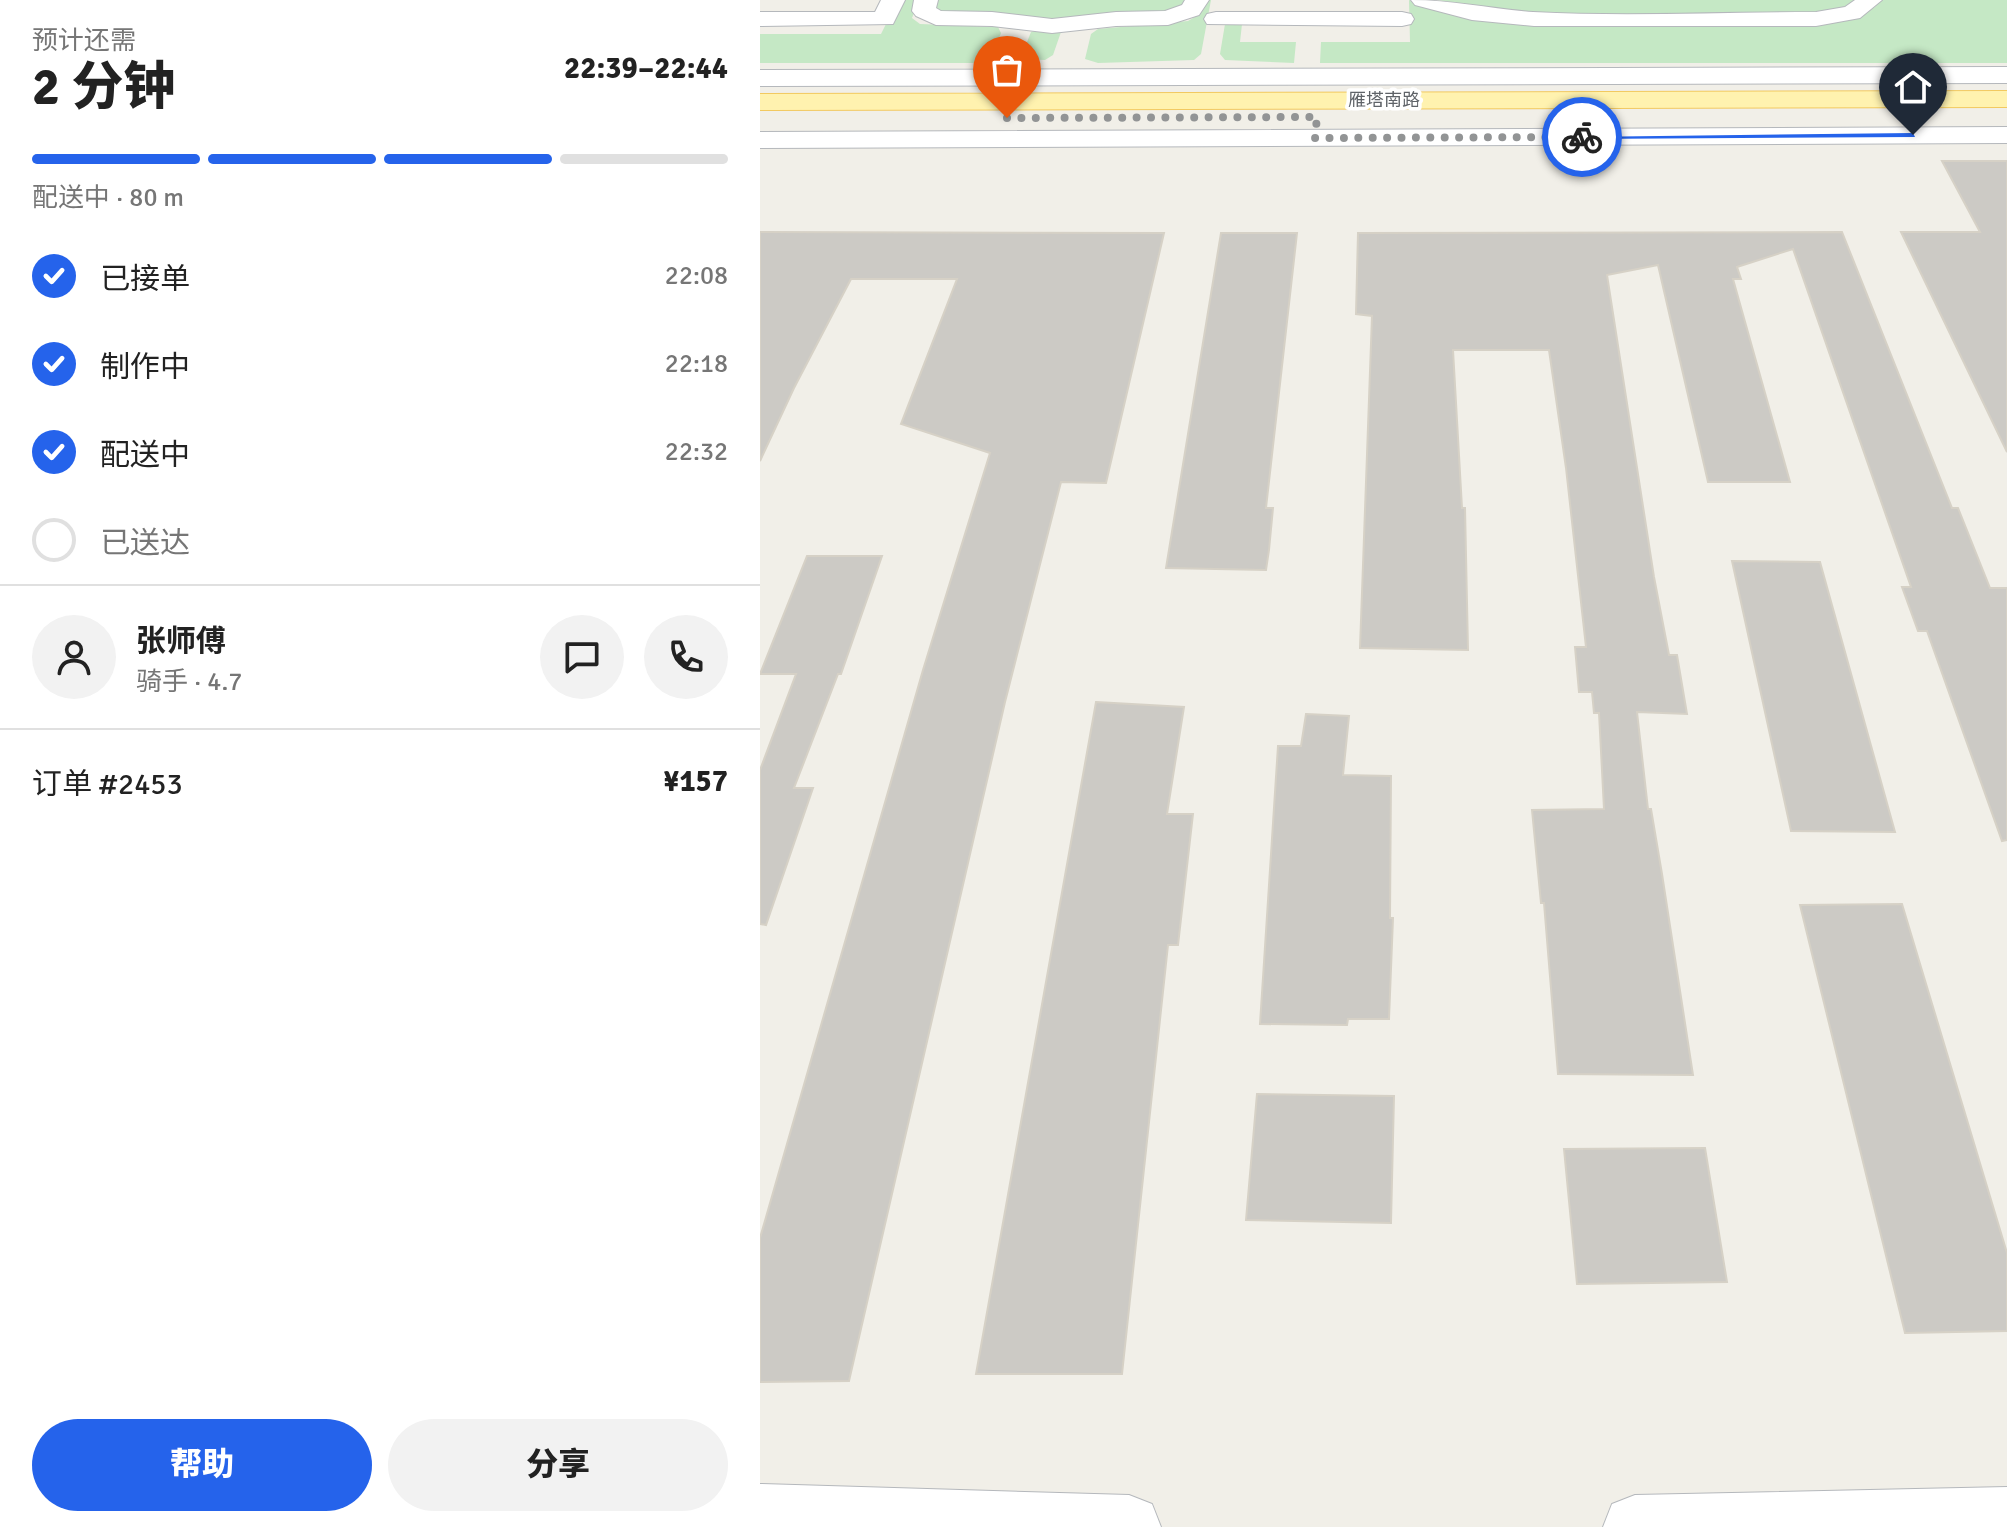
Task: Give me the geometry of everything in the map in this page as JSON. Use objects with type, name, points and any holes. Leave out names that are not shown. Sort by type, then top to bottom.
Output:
[{"type":"main road","name":"雁塔南路","points":[[760,102],[2007,99]]},
{"type":"main road","name":"雁塔南路","points":[[760,118],[1313,101],[2007,116]]},
{"type":"street","points":[[760,19],[884,19],[893,0]]},
{"type":"street","points":[[926,0],[924,11],[936,18],[987,19],[1052,26],[1177,17],[1191,10],[1197,0]]},
{"type":"street","points":[[1423,0],[1462,11],[1518,19],[1802,20],[1847,15],[1870,0]]},
{"type":"street","points":[[1205,75],[1218,9],[1310,19],[1402,19]]},
{"type":"street","points":[[1310,19],[1313,101]]},
{"type":"street","points":[[1065,76],[1081,23]]},
{"type":"street","points":[[999,76],[1021,24]]},
{"type":"street","points":[[760,78],[1205,75],[1313,101],[2007,135]]},
{"type":"street","points":[[760,140],[1313,101],[2007,75]]},
{"type":"street","points":[[760,1516],[849,1523],[1129,1527]]},
{"type":"street","points":[[1635,1527],[2007,1519]]},
{"type":"green space","points":[[898,0],[919,0],[912,18],[920,24],[998,27],[1001,33],[992,56],[973,63],[760,63],[760,34],[881,34]]},
{"type":"green space","points":[[937,0],[1186,0],[1184,6],[1175,12],[1069,20],[937,12]]},
{"type":"green space","points":[[1203,0],[1211,0],[1201,54],[1194,60],[1098,63],[1085,59],[1091,34],[1098,29],[1188,21],[1200,14]]},
{"type":"green space","points":[[1409,0],[1464,16],[1859,16],[1875,7],[1880,0],[2007,0],[2007,63],[1320,63],[1321,42],[1410,42]]},
{"type":"green space","points":[[1437,0],[1860,0],[1825,15],[1545,16]]},
{"type":"green space","points":[[1225,24],[1242,24],[1240,42],[1296,42],[1294,63],[1225,60],[1220,54]]},
{"type":"green space","points":[[1031,32],[1061,32],[1053,55],[1045,60],[1024,59],[1022,55]]},
{"type":"building","points":[[1942,161],[2007,161],[2007,452],[1901,232],[1980,232]]},
{"type":"building","points":[[760,232],[1164,233],[1106,483],[1061,482],[1005,702],[849,1381],[760,1382],[760,1238],[923,670],[990,453],[901,424],[957,279],[851,279],[760,461]]},
{"type":"building","points":[[1842,232],[1952,508],[1958,508],[1990,588],[2007,588],[2007,840],[2002,841],[1927,631],[1918,631],[1902,587],[1911,587],[1793,249],[1737,267],[1741,279],[1733,279],[1790,482],[1708,482],[1658,265],[1607,275],[1654,577],[1669,655],[1677,655],[1687,714],[1637,712],[1648,809],[1651,809],[1662,874],[1693,1075],[1558,1074],[1544,903],[1541,903],[1532,810],[1604,809],[1599,713],[1594,713],[1592,692],[1579,692],[1575,647],[1586,647],[1549,350],[1453,350],[1462,508],[1465,508],[1468,650],[1360,648],[1372,316],[1356,314],[1358,233]]},
{"type":"building","points":[[1221,233],[1297,233],[1266,508],[1273,508],[1266,570],[1166,568]]},
{"type":"building","points":[[807,556],[882,556],[841,674],[838,674],[794,788],[813,788],[766,925],[760,924],[760,770],[796,674],[760,674]]},
{"type":"building","points":[[1732,561],[1820,562],[1895,832],[1791,831]]},
{"type":"building","points":[[1096,702],[1184,707],[1167,814],[1193,814],[1178,945],[1168,945],[1122,1374],[976,1374]]},
{"type":"building","points":[[1306,714],[1349,716],[1343,775],[1391,776],[1390,918],[1393,918],[1389,1019],[1348,1019],[1347,1025],[1260,1024],[1278,746],[1301,746]]},
{"type":"building","points":[[1902,904],[2007,1253],[2007,1331],[1905,1333],[1800,905]]},
{"type":"building","points":[[1257,1094],[1394,1096],[1391,1223],[1246,1220]]},
{"type":"building","points":[[1705,1148],[1727,1282],[1577,1284],[1564,1149]]},
{"type":"way so far","points":[[1007,118],[1317,117],[1315,138],[1582,137]]},
{"type":"route","points":[[1582,137],[1913,135]]}]
